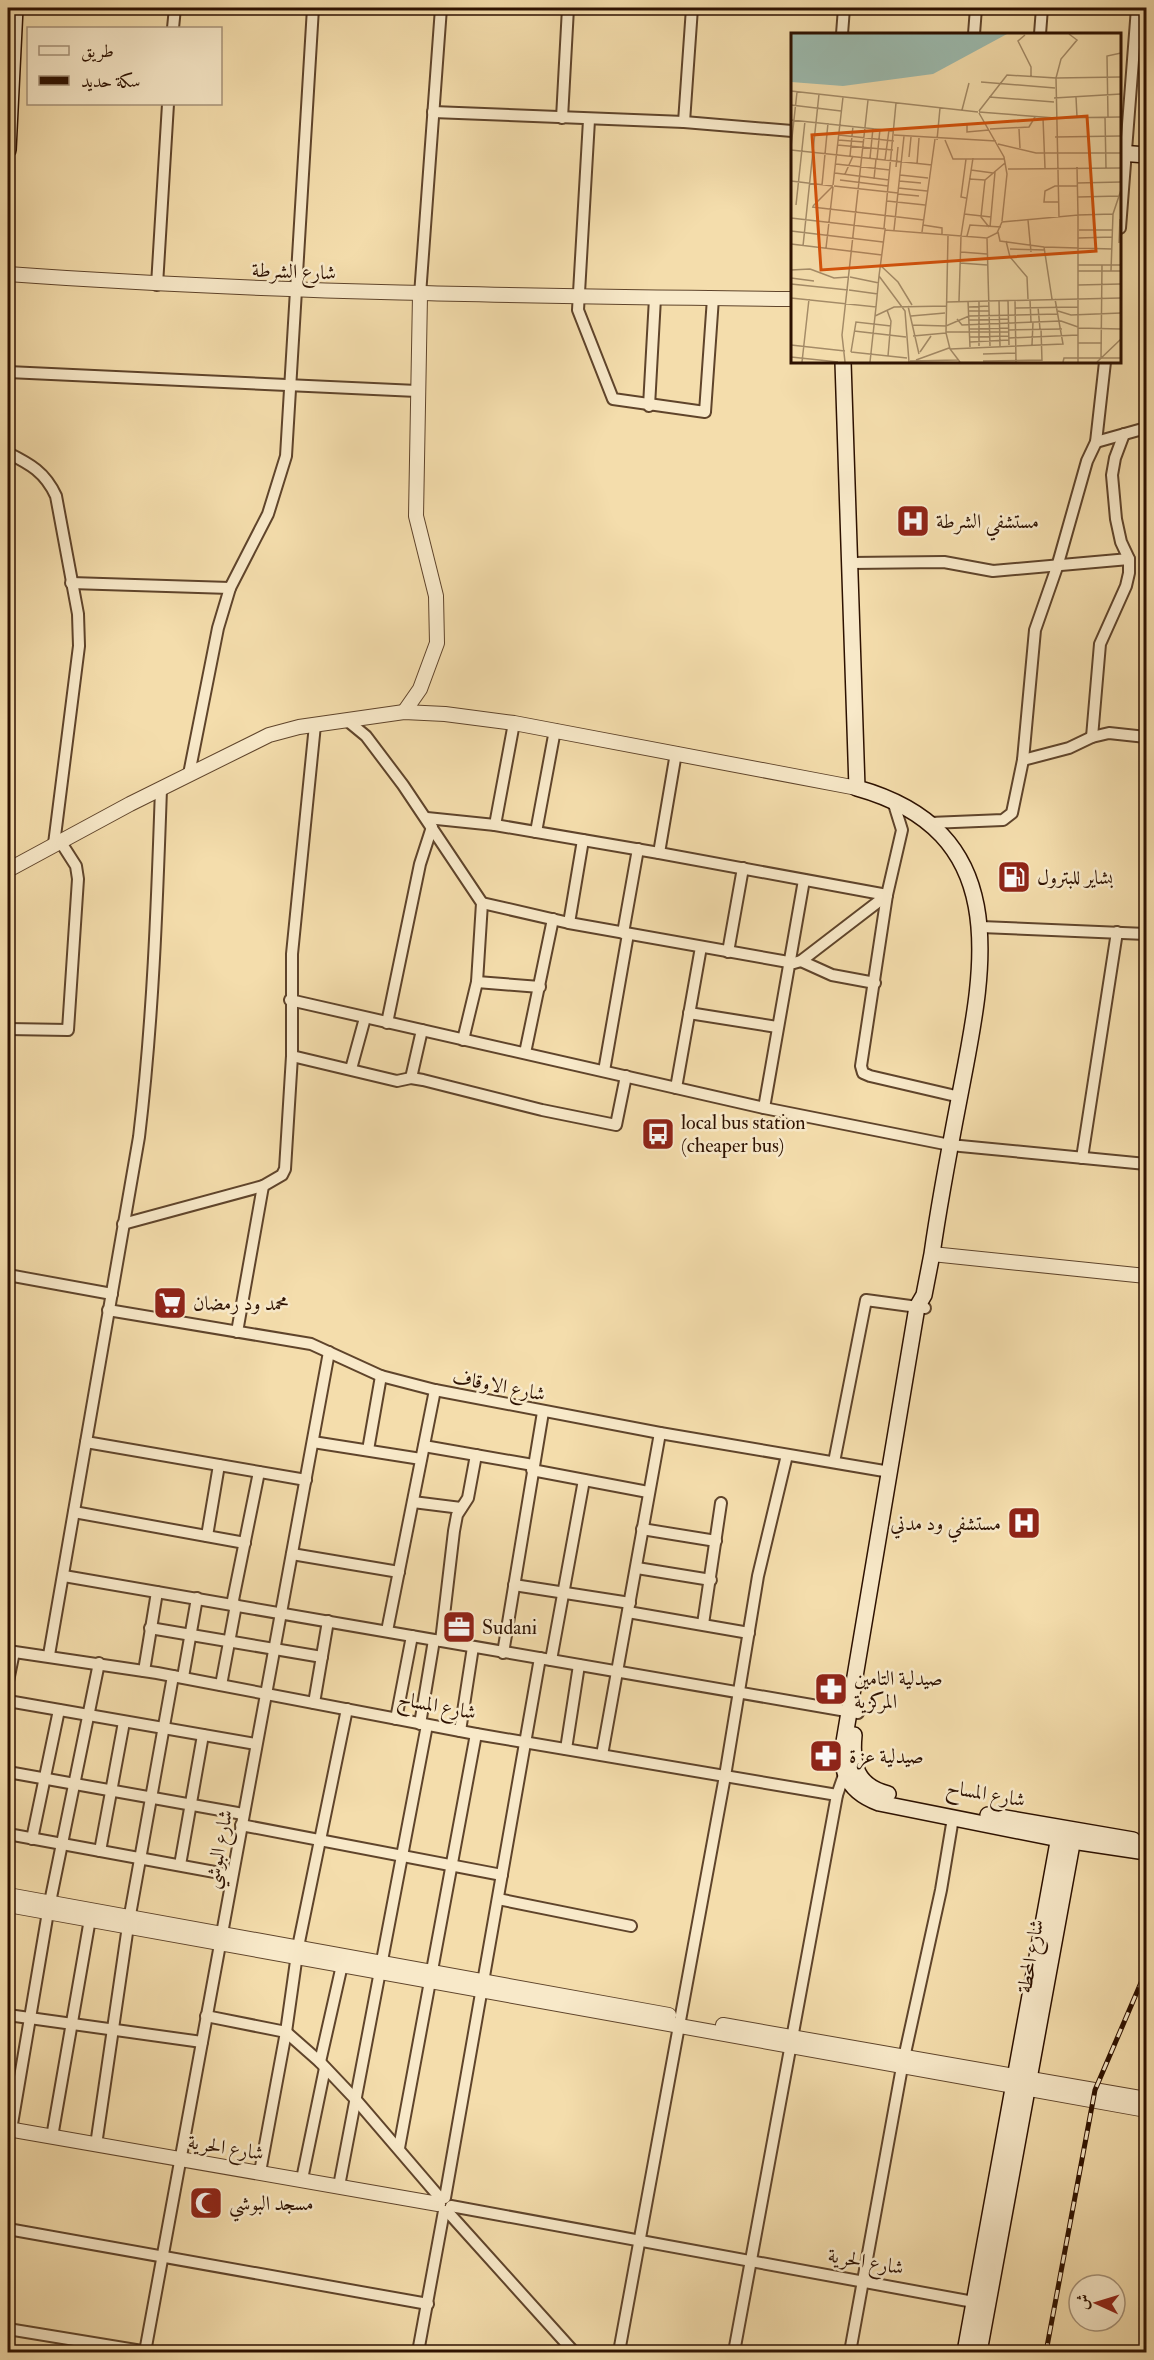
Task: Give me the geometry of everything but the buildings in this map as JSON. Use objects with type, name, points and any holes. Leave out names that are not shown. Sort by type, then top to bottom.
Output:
[{"type":"main road","points":[[8,150],[15,8]]},
{"type":"main road","points":[[1123,153],[1146,154]]},
{"type":"main road","points":[[843,363],[857,788],[893,800],[930,823],[951,848],[967,875],[981,927],[979,978],[960,1097],[890,1472],[883,1538]]},
{"type":"main road","points":[[849,1772],[853,1749],[853,1713],[922,1303]]},
{"type":"main road","name":"شارع المساح","points":[[849,1772],[851,1786],[870,1799],[953,1818],[1067,1834]]},
{"type":"main road","name":"شارع المساح","points":[[849,1772],[866,1785],[882,1793],[1067,1834]]},
{"type":"main road","points":[[1067,1834],[1146,1843]]},
{"type":"main road","points":[[1067,1834],[1146,1852]]},
{"type":"main road","name":"شارع المحطة","points":[[980,2303],[1067,1834]]},
{"type":"main road","points":[[965,2352],[980,2303]]},
{"type":"main road","points":[[979,2352],[980,2303]]},
{"type":"street","points":[[173,27],[175,8]]},
{"type":"street","points":[[189,774],[218,628],[230,588],[268,514],[286,456],[313,8]]},
{"type":"street","points":[[404,712],[420,689],[437,643],[436,596],[416,516],[420,295],[441,8]]},
{"type":"street","points":[[562,118],[568,8]]},
{"type":"street","points":[[684,122],[692,8]]},
{"type":"street","points":[[842,33],[844,8]]},
{"type":"street","points":[[974,33],[976,8]]},
{"type":"street","points":[[1041,33],[1042,8]]},
{"type":"street","points":[[1121,190],[1137,8]]},
{"type":"street","points":[[157,285],[168,105]]},
{"type":"street","points":[[433,112],[684,122],[791,131]]},
{"type":"street","points":[[589,120],[579,314],[613,399],[649,406],[705,412],[713,298]]},
{"type":"street","name":"شارع الشرطة","points":[[8,274],[157,285],[420,295],[791,299]]},
{"type":"street","points":[[649,406],[655,298]]},
{"type":"street","points":[[930,823],[1003,820],[1008,817],[1023,760],[1035,630],[1057,567],[1087,461],[1096,442],[1105,363]]},
{"type":"street","points":[[8,372],[417,391]]},
{"type":"street","points":[[1096,442],[1146,428]]},
{"type":"street","points":[[1092,737],[1100,644],[1126,586],[1130,559],[1121,542],[1116,519],[1112,475],[1115,458],[1124,434]]},
{"type":"street","points":[[8,453],[35,467],[49,482],[56,496],[78,614],[79,646],[57,843],[76,866],[78,879],[68,1030],[8,1029]]},
{"type":"street","points":[[850,563],[944,562],[993,571],[1130,559]]},
{"type":"street","points":[[71,583],[230,588]]},
{"type":"street","points":[[8,870],[189,774],[269,735],[315,725],[349,722],[404,712],[445,714],[514,723],[857,788]]},
{"type":"street","points":[[349,722],[366,736],[430,822],[482,903],[477,982],[463,1040]]},
{"type":"street","points":[[495,825],[514,723]]},
{"type":"street","points":[[123,1224],[263,1186],[282,1175],[285,1169],[292,1056],[292,943],[315,725]]},
{"type":"street","points":[[536,832],[555,730]]},
{"type":"street","points":[[1023,760],[1073,747],[1092,737],[1116,733],[1146,737]]},
{"type":"street","points":[[659,853],[676,753]]},
{"type":"street","points":[[49,1655],[139,1137],[156,958],[161,789]]},
{"type":"street","points":[[893,800],[902,830],[887,895],[861,1066],[863,1073],[960,1097]]},
{"type":"street","points":[[430,822],[495,825],[887,895]]},
{"type":"street","points":[[387,1023],[430,822]]},
{"type":"street","points":[[569,923],[584,840]]},
{"type":"street","points":[[604,1071],[638,849]]},
{"type":"street","points":[[728,952],[743,868]]},
{"type":"street","points":[[764,1108],[804,880]]},
{"type":"street","points":[[482,903],[569,923],[789,963],[801,961],[887,895]]},
{"type":"street","points":[[525,1053],[553,919]]},
{"type":"street","points":[[981,927],[1146,934]]},
{"type":"street","points":[[1082,1158],[1117,932]]},
{"type":"street","points":[[676,1088],[701,947]]},
{"type":"street","points":[[801,961],[832,975],[875,983]]},
{"type":"street","points":[[477,982],[540,987]]},
{"type":"street","points":[[291,1000],[764,1108],[950,1145],[1146,1164]]},
{"type":"street","points":[[689,1013],[777,1027]]},
{"type":"street","points":[[351,1069],[365,1018]]},
{"type":"street","points":[[411,1078],[422,1030]]},
{"type":"street","points":[[292,1056],[397,1081],[411,1078],[542,1110],[616,1125],[626,1076]]},
{"type":"street","points":[[237,1332],[263,1186]]},
{"type":"street","points":[[932,1254],[1146,1276]]},
{"type":"street","points":[[8,1275],[112,1294]]},
{"type":"street","points":[[834,1462],[866,1300],[922,1303]]},
{"type":"street","name":"شارع الاوقاف","points":[[108,1310],[311,1344],[381,1376],[435,1390],[543,1412],[890,1472]]},
{"type":"street","name":"شارع البوشي","points":[[146,2352],[219,1938],[314,1442],[329,1352]]},
{"type":"street","points":[[368,1450],[381,1376]]},
{"type":"street","points":[[387,1631],[435,1390]]},
{"type":"street","points":[[503,1653],[543,1412]]},
{"type":"street","points":[[602,1755],[615,1670],[637,1568],[648,1492],[660,1433]]},
{"type":"street","points":[[86,1442],[306,1480]]},
{"type":"street","points":[[314,1442],[422,1459]]},
{"type":"street","points":[[424,1446],[648,1492]]},
{"type":"street","points":[[339,2186],[357,2101],[424,1724],[454,1531],[461,1508],[468,1498],[476,1455]]},
{"type":"street","points":[[619,2352],[772,1508],[786,1455]]},
{"type":"street","points":[[207,1536],[219,1465]]},
{"type":"street","points":[[221,1685],[259,1472]]},
{"type":"street","points":[[418,2352],[525,1742],[564,1593],[584,1480]]},
{"type":"street","points":[[413,1502],[461,1508]]},
{"type":"street","points":[[703,1624],[721,1503]]},
{"type":"street","points":[[74,1512],[245,1543]]},
{"type":"street","points":[[642,1529],[716,1541]]},
{"type":"street","points":[[292,1554],[399,1572]]},
{"type":"street","points":[[637,1568],[711,1580]]},
{"type":"street","points":[[64,1576],[853,1713]]},
{"type":"street","points":[[514,1585],[564,1593],[749,1633]]},
{"type":"street","points":[[144,1671],[157,1592]]},
{"type":"street","points":[[96,2145],[129,1922],[164,1728],[190,1635],[197,1599]]},
{"type":"street","points":[[314,1703],[328,1621]]},
{"type":"street","points":[[150,1628],[322,1657]]},
{"type":"street","points":[[396,1719],[412,1636]]},
{"type":"street","points":[[460,1731],[473,1647]]},
{"type":"street","points":[[8,1681],[11,1651]]},
{"type":"street","name":"شارع المساح","points":[[11,1651],[178,1676],[476,1734],[837,1795]]},
{"type":"street","points":[[9,2130],[49,1907],[99,1663]]},
{"type":"street","points":[[566,1749],[579,1665]]},
{"type":"street","points":[[8,1701],[256,1744]]},
{"type":"street","points":[[260,2172],[286,2032],[297,1952],[347,1709]]},
{"type":"street","points":[[32,1839],[59,1710]]},
{"type":"street","points":[[100,1851],[124,1722]]},
{"type":"street","points":[[399,2148],[476,1734]]},
{"type":"street","points":[[180,1865],[203,1735]]},
{"type":"street","points":[[8,1772],[190,1804],[320,1840],[502,1875]]},
{"type":"street","points":[[734,2352],[837,1795],[849,1772]]},
{"type":"street","points":[[850,2352],[903,2061],[941,1890],[953,1818]]},
{"type":"street","points":[[8,1834],[231,1875]]},
{"type":"street","points":[[8,1895],[90,1920],[129,1922]]},
{"type":"street","points":[[498,1899],[631,1926]]},
{"type":"street","points":[[8,1905],[49,1907],[1022,2083],[1146,2110]]},
{"type":"street","points":[[52,2138],[90,1920]]},
{"type":"street","points":[[297,1952],[342,1965],[379,1967]]},
{"type":"street","points":[[302,2179],[342,1965]]},
{"type":"street","points":[[8,2015],[202,2042]]},
{"type":"street","points":[[206,2016],[286,2032],[357,2101],[399,2148],[444,2205],[574,2352]]},
{"type":"street","points":[[1022,2083],[1146,2098]]},
{"type":"street","name":"شارع الحرية","points":[[9,2130],[302,2179],[980,2303]]},
{"type":"street","points":[[8,2229],[428,2304]]},
{"type":"street","points":[[8,2329],[146,2352]]},
{"type":"railway","points":[[1046,2352],[1095,2090],[1146,1971]]},
{"type":"place","name":"مستشفي الشرطة","points":[[913,521]]},
{"type":"place","name":"بشاير للبترول","points":[[1014,877]]},
{"type":"place","name":"local bus station (cheaper bus)","points":[[658,1134]]},
{"type":"place","name":"محمد ود رمضان","points":[[170,1303]]},
{"type":"place","name":"مستشفي ود مدني","points":[[1024,1523]]},
{"type":"place","name":"Sudani","points":[[459,1627]]},
{"type":"place","name":"صيدلية التامين المركزية","points":[[831,1689]]},
{"type":"place","name":"صيدلية عزة","points":[[826,1756]]},
{"type":"place","name":"مسجد البوشي","points":[[206,2203]]}]
